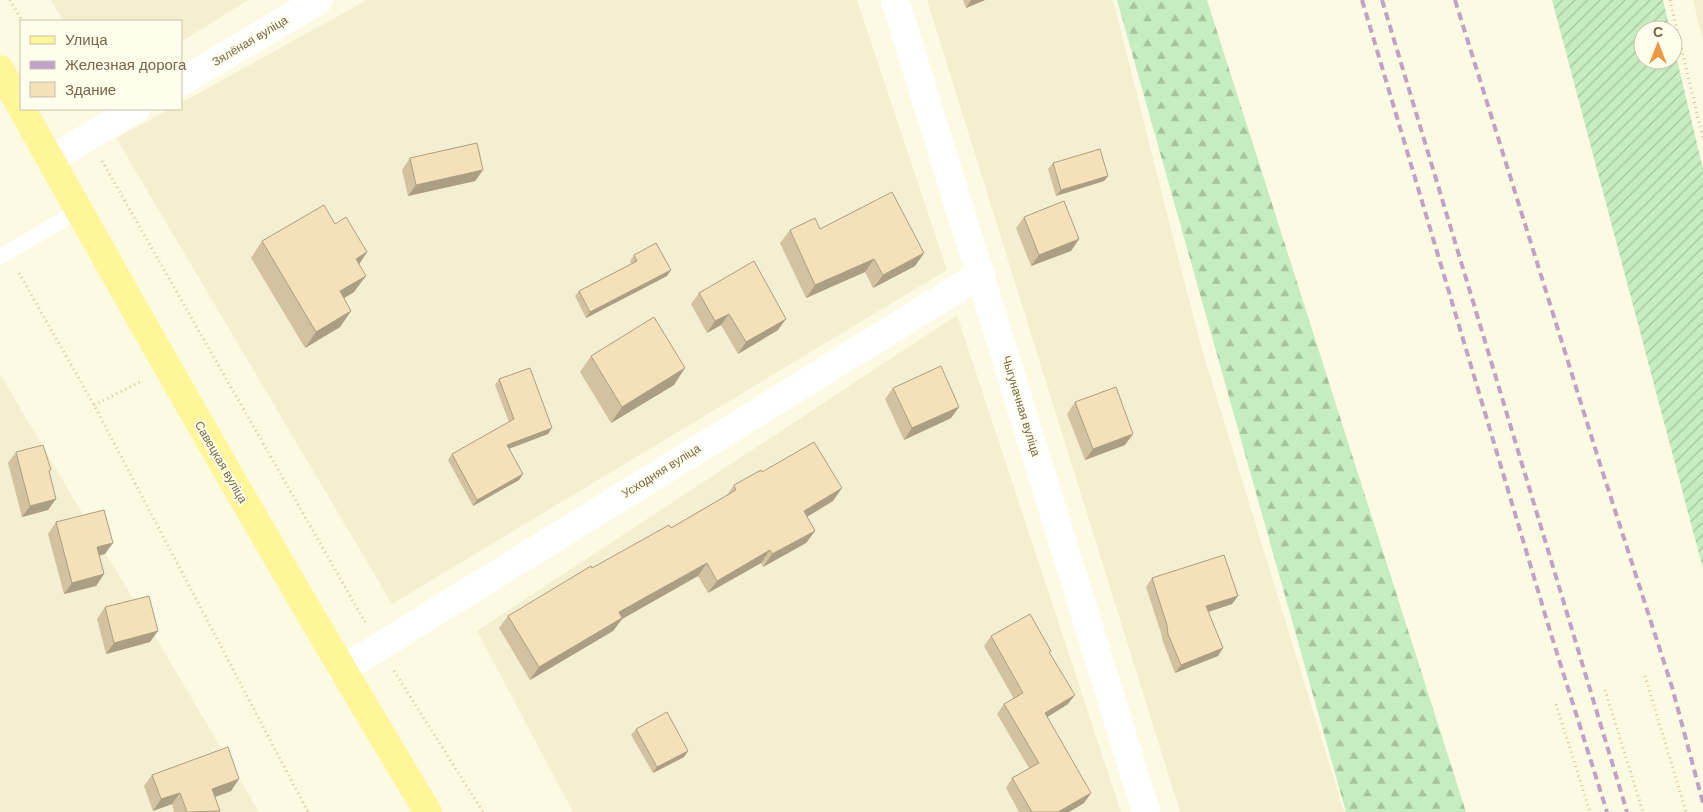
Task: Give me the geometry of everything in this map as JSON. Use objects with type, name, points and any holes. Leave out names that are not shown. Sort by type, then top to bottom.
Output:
[{"type":"main road","name":"Савецкая вуліца","points":[[0,69],[20,104]]},
{"type":"main road","name":"Савецкая вуліца","points":[[23,110],[167,368],[342,670],[428,812]]},
{"type":"street","name":"Зялёная вуліца","points":[[182,81],[319,0]]},
{"type":"street","name":"Чыгуначная вуліца","points":[[895,0],[1146,812]]},
{"type":"street","points":[[50,160],[134,110]]},
{"type":"street","name":"Усходняя вуліца","points":[[342,670],[981,274]]},
{"type":"lane","points":[[4,255],[78,210]]},
{"type":"path","points":[[10,0],[21,20]]},
{"type":"path","points":[[1670,0],[1703,139]]},
{"type":"path","points":[[88,137],[379,646],[483,812]]},
{"type":"path","points":[[4,255],[94,405],[308,812]]},
{"type":"path","points":[[94,405],[167,368]]},
{"type":"path","points":[[1645,676],[1686,812]]},
{"type":"path","points":[[1605,690],[1643,812]]},
{"type":"path","points":[[1556,704],[1590,812]]},
{"type":"shaded area","points":[[51,0],[248,0],[182,41],[182,20],[62,20]]},
{"type":"shaded area","points":[[367,0],[857,0],[947,270],[392,604],[116,138],[168,110],[182,110],[182,102]]},
{"type":"shaded area","points":[[927,0],[1113,0],[1200,343],[1344,812],[1180,812]]},
{"type":"shaded area","points":[[1693,0],[1703,0],[1703,41]]},
{"type":"shaded area","points":[[957,315],[1121,812],[573,812],[477,631]]},
{"type":"shaded area","points":[[0,374],[259,812],[0,812]]},
{"type":"green space","points":[[1117,0],[1207,0],[1466,812],[1346,812]]},
{"type":"green space","points":[[1552,0],[1663,0],[1668,20],[1633,20],[1633,70],[1679,70],[1703,169],[1703,569]]},
{"type":"building","points":[[477,143],[483,170],[416,185],[410,158]]},
{"type":"building","points":[[1100,149],[1108,176],[1061,190],[1053,163]]},
{"type":"building","points":[[892,192],[924,253],[883,275],[874,259],[815,285],[790,230],[815,218],[820,229]]},
{"type":"building","points":[[1064,201],[1079,239],[1039,255],[1024,217]]},
{"type":"building","points":[[324,205],[335,224],[346,217],[367,252],[356,259],[366,276],[340,291],[351,311],[316,332],[262,241]]},
{"type":"building","points":[[656,243],[671,270],[590,312],[579,291],[637,261],[634,255]]},
{"type":"building","points":[[754,261],[786,319],[746,342],[729,314],[715,321],[699,293]]},
{"type":"building","points":[[654,317],[685,368],[622,407],[591,356]]},
{"type":"building","points":[[941,366],[959,407],[912,428],[893,388]]},
{"type":"building","points":[[530,368],[552,428],[507,445],[523,474],[477,500],[452,454],[514,419],[499,379]]},
{"type":"building","points":[[1116,387],[1133,434],[1093,449],[1075,402]]},
{"type":"building","points":[[814,442],[842,488],[804,511],[815,531],[772,554],[770,550],[717,581],[707,563],[619,612],[622,618],[539,667],[508,616],[591,566],[592,568],[669,525],[671,528],[736,490],[734,485],[761,470],[762,472]]},
{"type":"building","points":[[43,445],[51,470],[49,471],[56,499],[30,506],[16,452]]},
{"type":"building","points":[[104,510],[113,543],[97,547],[104,574],[72,583],[56,522]]},
{"type":"building","points":[[1224,555],[1238,596],[1206,606],[1223,648],[1181,665],[1168,634],[1167,625],[1152,578]]},
{"type":"building","points":[[149,596],[158,631],[114,643],[105,607]]},
{"type":"building","points":[[1030,614],[1051,651],[1049,652],[1075,695],[1045,713],[1091,793],[1058,812],[1032,812],[1012,778],[1039,763],[1004,704],[1023,693],[991,636]]},
{"type":"building","points":[[667,712],[688,751],[657,767],[636,729]]},
{"type":"building","points":[[228,747],[239,779],[212,789],[220,811],[187,812],[180,793],[161,799],[152,775]]},
{"type":"railway","points":[[1362,0],[1550,631],[1607,812]]},
{"type":"railway","points":[[1382,0],[1627,812]]},
{"type":"railway","points":[[1455,0],[1672,687],[1703,803]]}]
